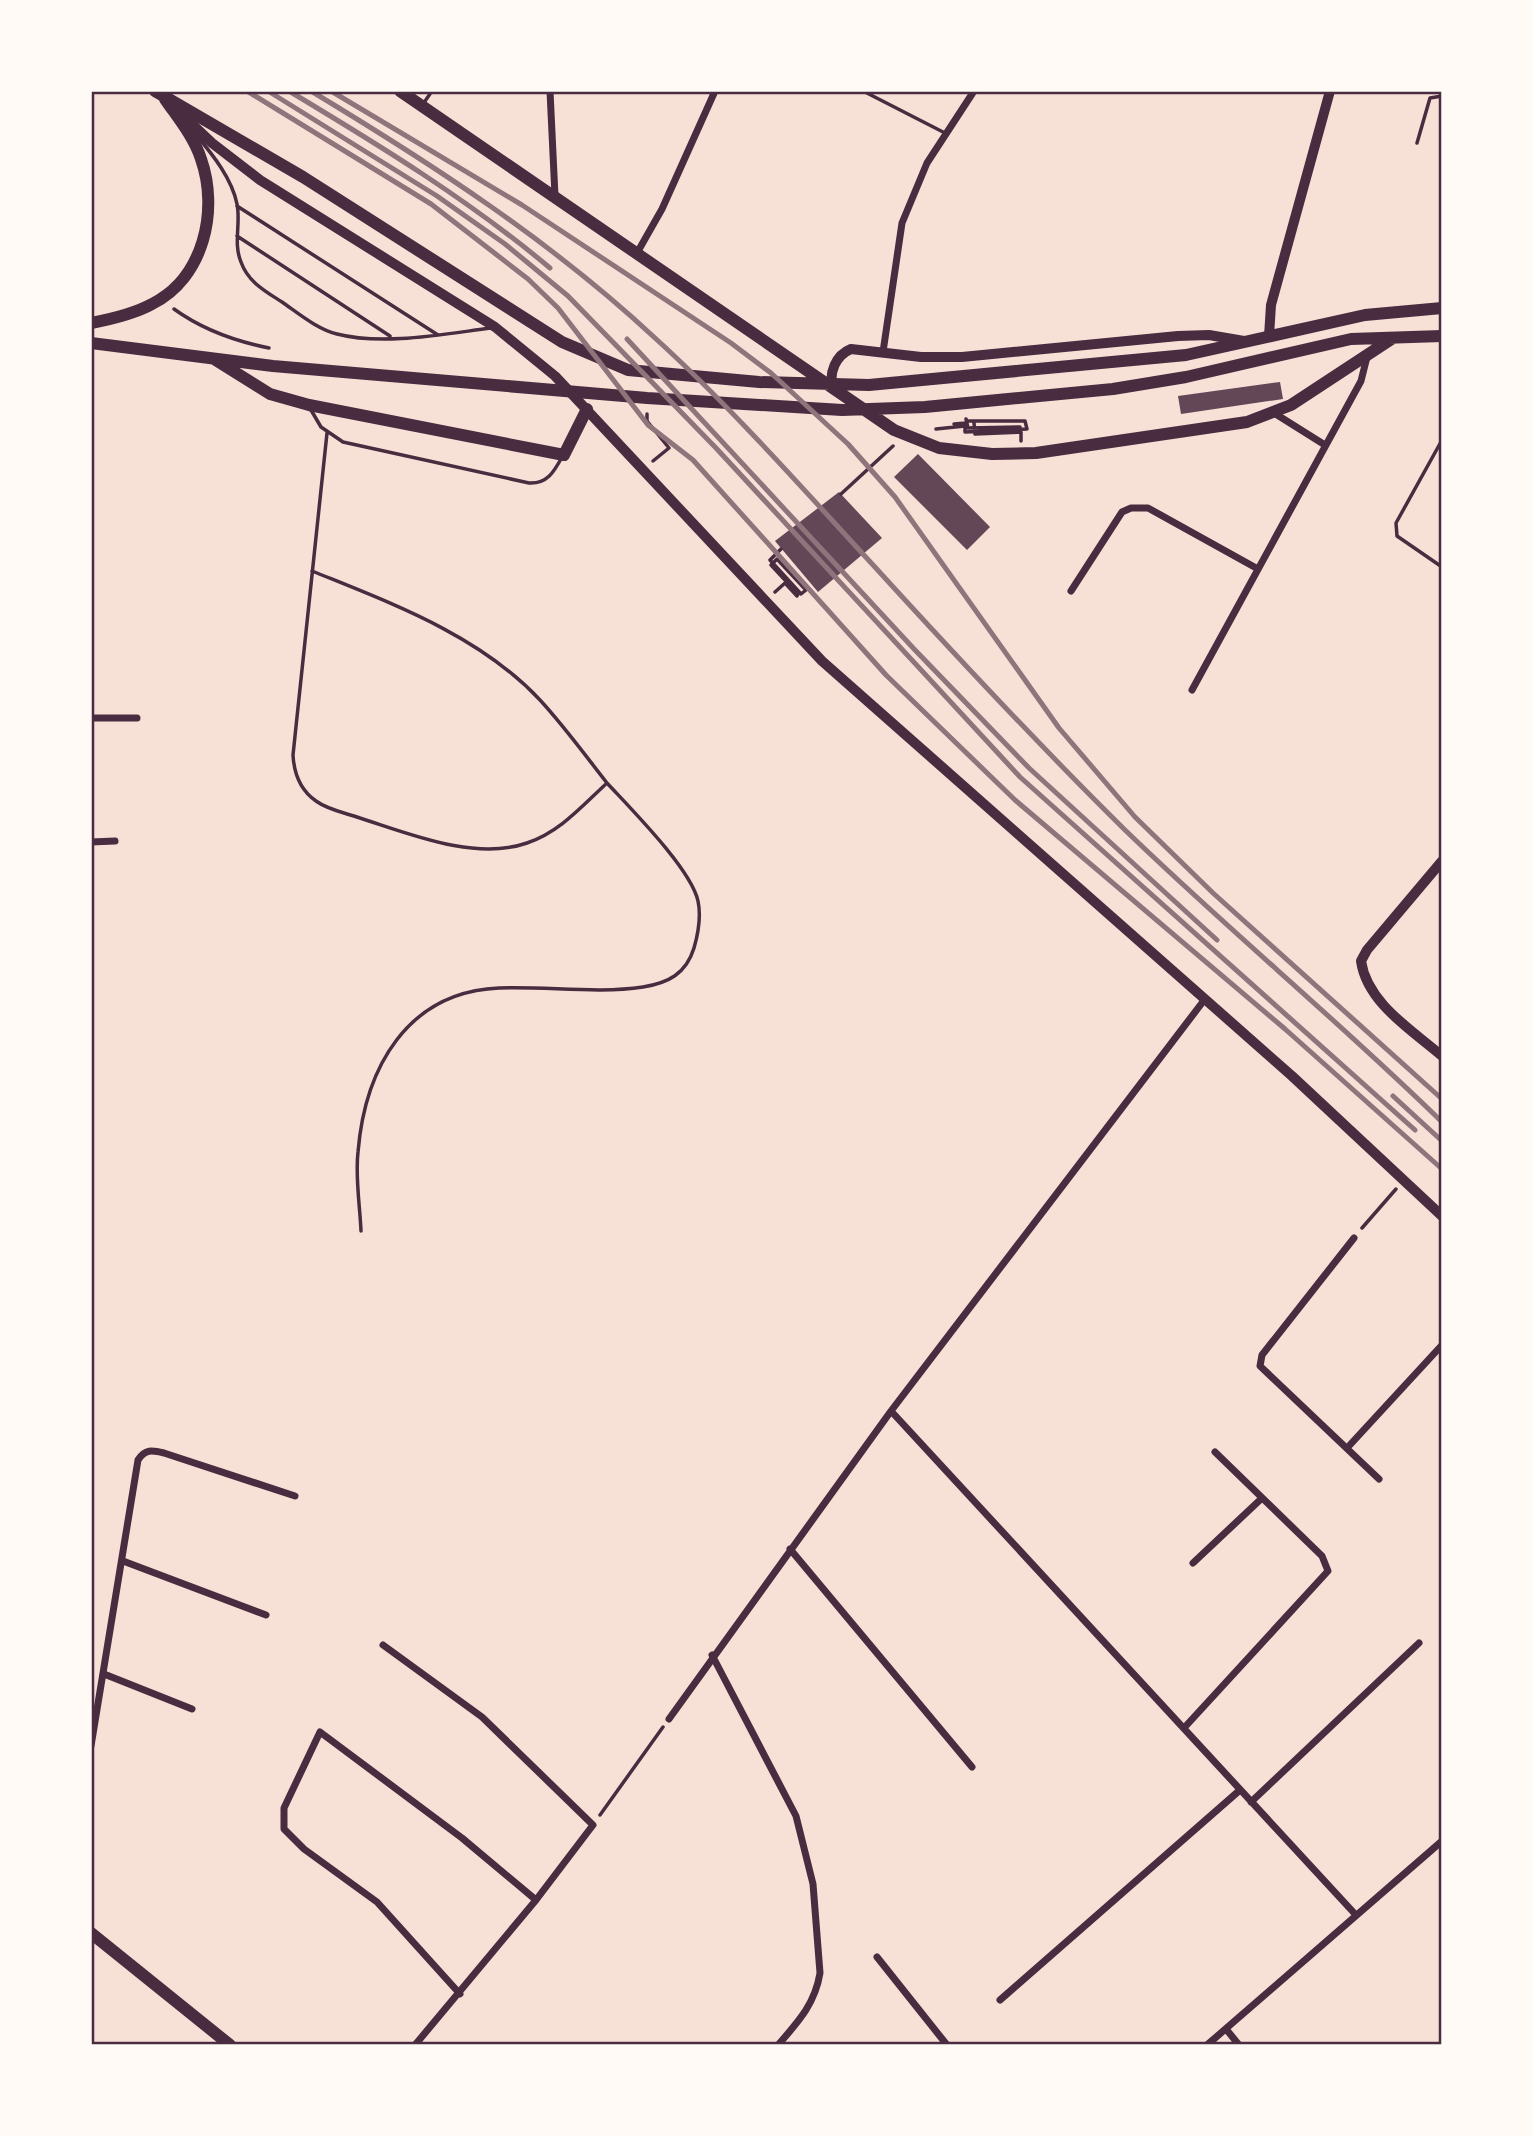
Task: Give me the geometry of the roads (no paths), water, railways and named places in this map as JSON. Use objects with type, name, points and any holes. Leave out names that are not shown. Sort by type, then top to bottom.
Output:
[{"type":"main road","points":[[400,91],[894,430],[929,444],[974,454],[1022,453],[1247,422],[1274,413],[1396,336]]},
{"type":"main road","points":[[1269,336],[1271,305],[1330,91]]},
{"type":"main road","points":[[159,94],[303,177],[562,342],[628,370],[760,382],[845,386],[1186,355],[1365,315],[1442,308]]},
{"type":"main road","points":[[91,323],[113,319],[161,299],[187,273],[202,244],[209,217],[202,160],[194,142],[159,94]]},
{"type":"main road","points":[[159,94],[212,143],[260,180],[495,327],[555,376],[822,661],[1205,999],[1442,1216]]},
{"type":"main road","points":[[833,389],[832,373],[845,352],[860,348],[921,357],[962,357],[1188,336],[1227,337],[1246,342]]},
{"type":"main road","points":[[91,343],[273,366],[647,398],[842,410],[925,407],[1113,389],[1186,377],[1351,340],[1442,336]]},
{"type":"main road","points":[[214,359],[270,394],[309,405],[564,455],[587,409]]},
{"type":"main road","points":[[1442,861],[1367,950],[1361,961],[1363,973],[1378,999],[1442,1056]]},
{"type":"main road","points":[[91,1933],[230,2045]]},
{"type":"street","points":[[550,91],[555,196]]},
{"type":"street","points":[[636,253],[663,209],[715,91]]},
{"type":"street","points":[[883,352],[902,223],[914,190],[974,91]]},
{"type":"street","points":[[1192,690],[1361,381],[1368,354]]},
{"type":"street","points":[[1274,413],[1325,445]]},
{"type":"street","points":[[1070,592],[1122,512],[1131,508],[1148,508],[1258,569]]},
{"type":"street","points":[[91,718],[137,718]]},
{"type":"street","points":[[91,842],[115,841]]},
{"type":"street","points":[[669,1719],[712,1655],[891,1412],[1205,999]]},
{"type":"street","points":[[1354,1238],[1260,1360],[1263,1371],[1348,1447],[1379,1479]]},
{"type":"street","points":[[1348,1447],[1442,1345]]},
{"type":"street","points":[[891,1412],[1355,1914]]},
{"type":"street","points":[[91,1746],[138,1460],[145,1452],[152,1450],[295,1496]]},
{"type":"street","points":[[1184,1728],[1328,1571],[1322,1556],[1215,1452]]},
{"type":"street","points":[[1194,1563],[1261,1499]]},
{"type":"street","points":[[790,1549],[972,1767]]},
{"type":"street","points":[[123,1561],[266,1615]]},
{"type":"street","points":[[1251,1802],[1419,1643]]},
{"type":"street","points":[[383,1645],[482,1717],[593,1825],[460,1994],[415,2045]]},
{"type":"street","points":[[712,1655],[796,1816],[813,1884],[820,1973],[818,1986],[807,2011],[778,2045]]},
{"type":"street","points":[[103,1674],[192,1709]]},
{"type":"street","points":[[460,1994],[377,1902],[304,1849],[284,1829],[284,1808],[320,1732],[479,1851],[536,1900]]},
{"type":"street","points":[[1000,2000],[1240,1790]]},
{"type":"street","points":[[1207,2045],[1442,1841]]},
{"type":"street","points":[[877,1957],[947,2045]]},
{"type":"street","points":[[1226,2029],[1239,2045]]},
{"type":"lane","points":[[422,106],[432,91]]},
{"type":"lane","points":[[863,91],[946,134]]},
{"type":"lane","points":[[159,94],[215,159],[237,206],[238,253],[251,280],[297,312],[335,334],[392,337],[438,335],[495,327]]},
{"type":"lane","points":[[1417,143],[1430,98],[1442,96]]},
{"type":"lane","points":[[237,206],[438,335]]},
{"type":"lane","points":[[237,236],[392,337]]},
{"type":"lane","points":[[309,405],[315,421],[327,433],[366,449],[528,483],[543,481],[551,475],[564,455]]},
{"type":"lane","points":[[327,433],[293,755],[301,786],[317,803],[399,831],[460,846],[491,849],[525,844],[551,834],[607,783]]},
{"type":"lane","points":[[1442,440],[1396,523],[1397,536],[1442,567]]},
{"type":"lane","points":[[312,571],[419,614],[483,652],[538,698],[693,886],[698,902],[697,935],[690,960],[680,973],[667,982],[640,987],[497,988],[471,991],[450,998],[413,1021],[382,1059],[367,1096],[358,1153],[362,1231]]},
{"type":"railway","points":[[247,91],[431,204],[528,279],[558,308],[648,425],[693,460],[886,675],[1015,800],[1285,1029],[1442,1169]]},
{"type":"railway","points":[[268,91],[437,196],[505,244],[568,296],[716,448],[1020,777],[1415,1130]]},
{"type":"railway","points":[[289,91],[456,196],[550,268]]},
{"type":"railway","points":[[311,91],[489,205],[574,269],[655,338],[740,421],[997,699],[1124,829],[1442,1122]]},
{"type":"railway","points":[[331,91],[522,205],[731,343],[771,373],[848,444],[895,497],[1059,728],[1135,817],[1213,893],[1442,1099]]},
{"type":"railway","points":[[627,339],[915,650],[1029,768],[1217,940]]},
{"type":"railway","points":[[1393,1096],[1442,1141]]}]
